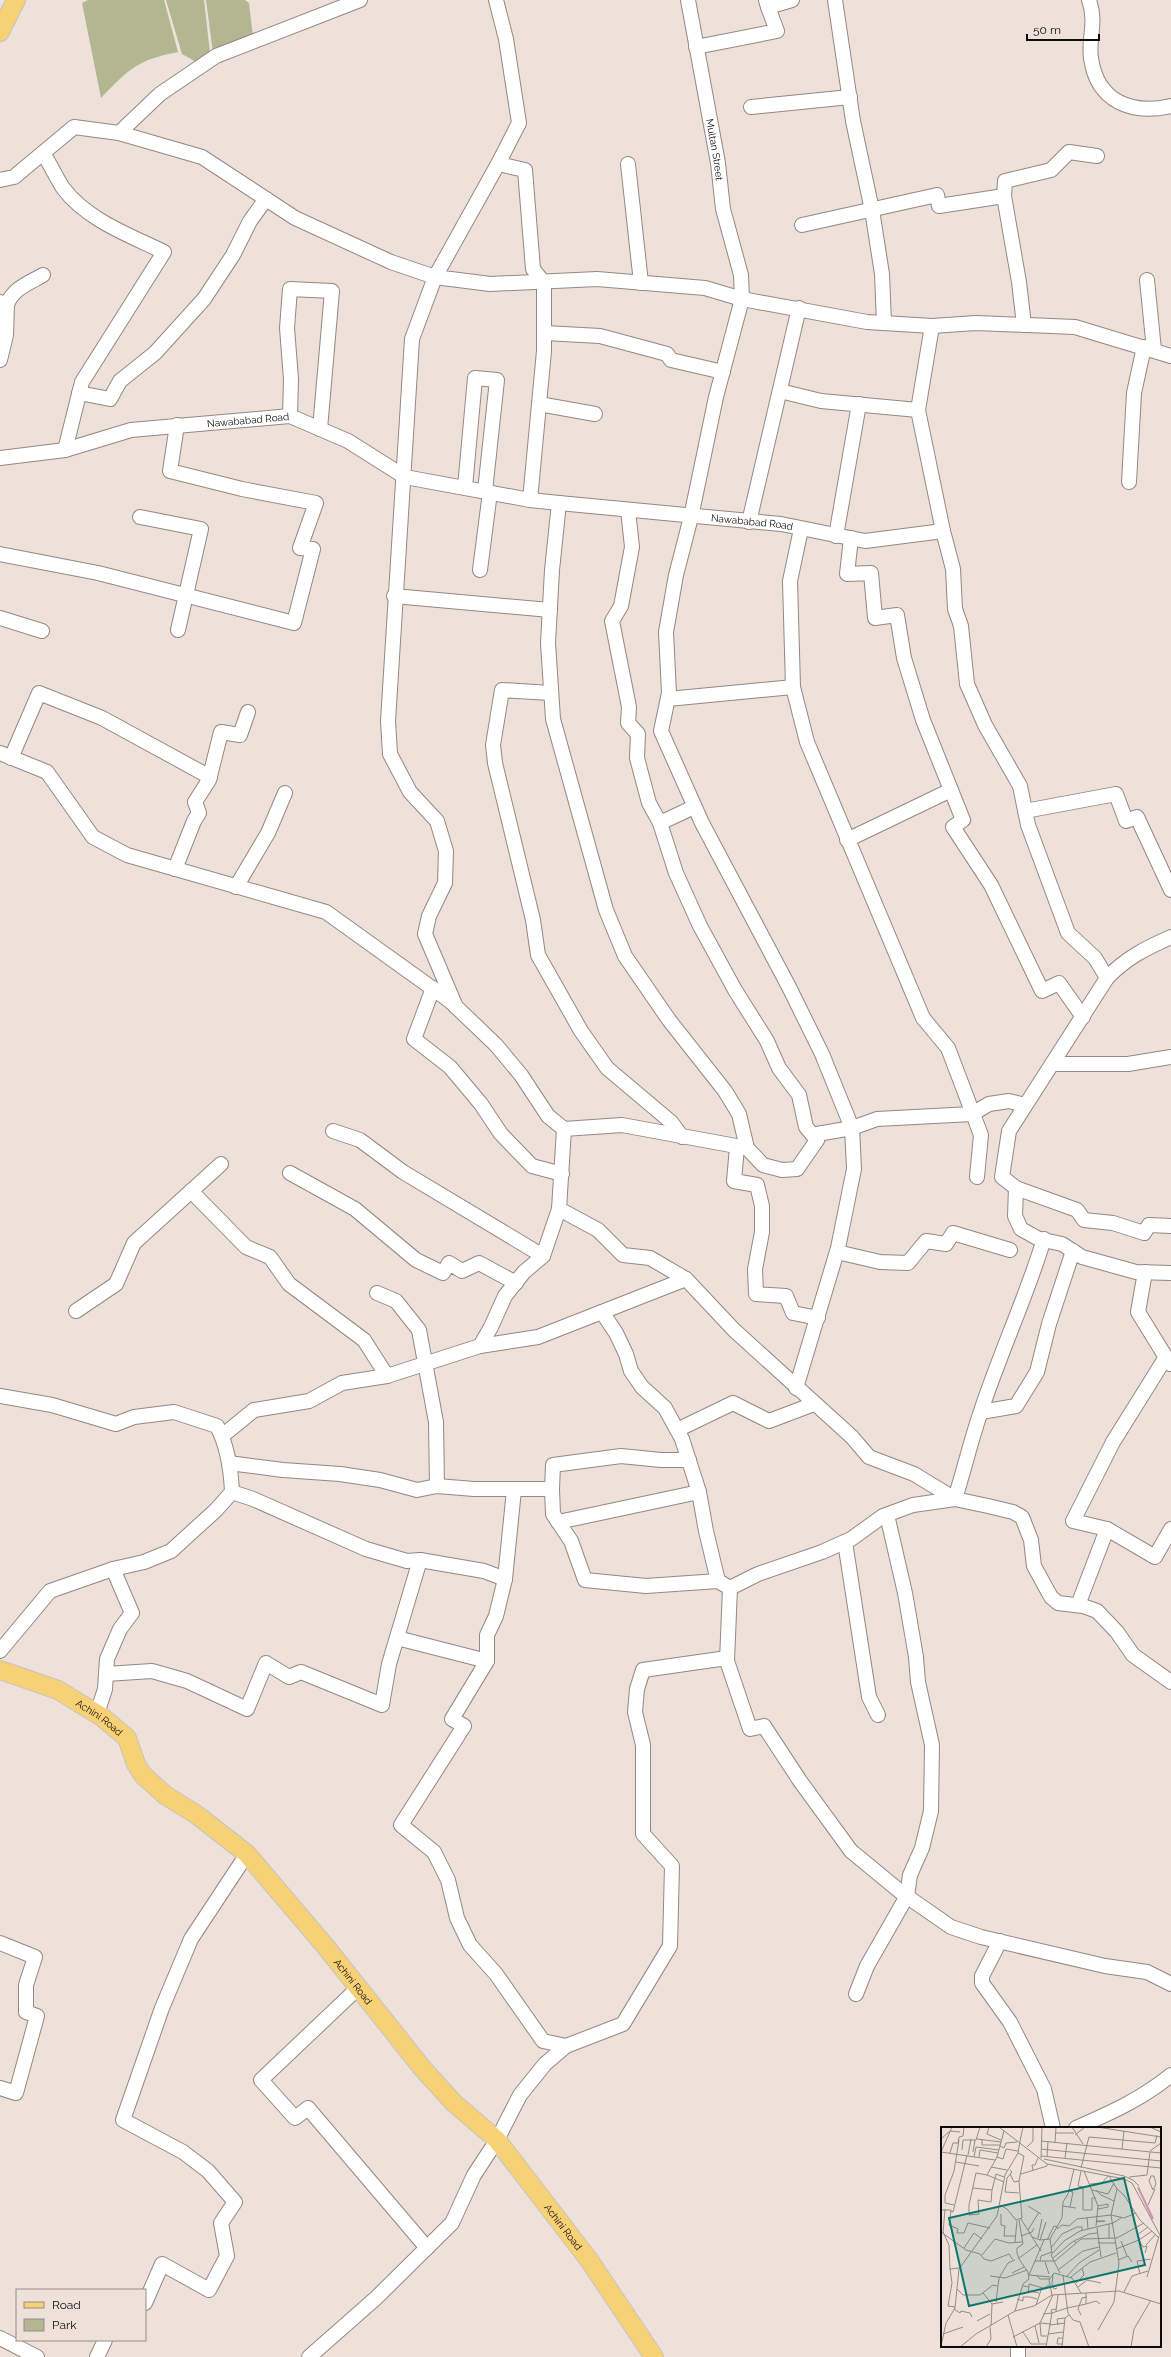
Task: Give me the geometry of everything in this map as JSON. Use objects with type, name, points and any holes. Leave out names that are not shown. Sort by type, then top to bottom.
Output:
[{"type":"main road","points":[[0,32],[16,0]]},
{"type":"main road","name":"Achini Road","points":[[0,1670],[58,1690],[97,1714],[119,1730],[126,1738],[136,1764],[143,1776],[165,1795],[197,1816],[247,1854],[321,1941],[423,2069],[454,2103],[497,2140],[589,2260],[654,2357]]},
{"type":"street","points":[[119,133],[160,94],[216,56],[360,0]]},
{"type":"street","points":[[456,1007],[425,934],[429,916],[445,883],[446,851],[437,821],[410,792],[390,754],[388,722],[395,631],[394,596],[405,477],[412,338],[435,277],[498,164],[518,123],[506,39],[496,0]]},
{"type":"street","name":"Multan Street","points":[[688,0],[718,163],[723,209],[741,275],[742,298],[716,397],[691,517],[676,575],[666,632],[668,699],[661,731],[694,806],[789,987],[822,1054],[852,1128],[854,1169],[837,1252],[796,1388]]},
{"type":"street","points":[[696,47],[777,31],[767,4],[792,0]]},
{"type":"street","points":[[835,0],[850,97],[872,210],[882,274],[884,323]]},
{"type":"street","points":[[1089,0],[1093,27],[1090,58],[1101,87],[1120,105],[1152,110],[1171,106]]},
{"type":"street","points":[[751,107],[850,97]]},
{"type":"street","points":[[0,180],[14,176],[74,127],[119,133],[202,157],[294,218],[390,262],[435,277],[490,284],[544,283],[597,279],[705,288],[742,298],[867,322],[932,326],[976,323],[1075,327],[1171,356]]},
{"type":"street","points":[[1024,325],[1020,282],[1004,196],[1005,181],[1051,170],[1069,152],[1097,156]]},
{"type":"street","points":[[43,153],[64,188],[81,206],[107,224],[164,252],[82,382],[65,450]]},
{"type":"street","points":[[498,164],[525,170],[533,269],[544,283],[545,333],[540,404],[530,500]]},
{"type":"street","points":[[628,164],[641,283]]},
{"type":"street","points":[[802,225],[937,195],[939,206],[1004,196]]},
{"type":"street","points":[[79,393],[110,399],[120,381],[155,353],[204,298],[233,255],[250,221],[266,199]]},
{"type":"street","points":[[0,360],[6,335],[4,304],[16,290],[43,275]]},
{"type":"street","points":[[1129,482],[1134,393],[1149,349],[1147,280]]},
{"type":"street","points":[[290,416],[291,379],[287,328],[290,289],[332,291],[320,429]]},
{"type":"street","points":[[749,522],[799,308]]},
{"type":"street","points":[[932,326],[918,410],[943,531],[953,568],[955,609],[961,626],[967,684],[986,725],[1020,786],[1028,825],[1068,933],[1095,958],[1107,978]]},
{"type":"street","points":[[545,333],[600,336],[667,354],[671,360],[723,372]]},
{"type":"street","points":[[465,487],[475,378],[497,380],[480,570]]},
{"type":"street","points":[[780,391],[820,400],[918,410]]},
{"type":"street","points":[[540,404],[595,414]]},
{"type":"street","points":[[836,536],[859,404]]},
{"type":"street","name":"Nawababad Road","points":[[0,458],[65,450],[131,430],[290,416],[348,441],[405,477],[488,491],[530,500],[691,517],[781,524],[864,541],[943,531]]},
{"type":"street","points":[[0,554],[98,573],[294,623],[313,550],[300,548],[316,503],[242,490],[170,471],[177,426]]},
{"type":"street","points":[[559,502],[548,643],[553,719],[606,910],[624,956],[669,1020],[725,1091],[739,1114],[742,1148],[734,1181],[757,1185],[762,1206],[762,1232],[755,1269],[756,1294],[786,1296],[794,1313],[818,1318]]},
{"type":"street","points":[[628,510],[632,547],[621,606],[612,621],[629,707],[628,723],[638,734],[637,758],[649,802],[660,822],[676,873],[700,926],[735,990],[767,1042],[779,1068],[799,1095],[806,1127],[817,1140]]},
{"type":"street","points":[[140,516],[201,529],[187,596],[178,630]]},
{"type":"street","points":[[802,529],[790,581],[793,688],[807,742],[923,1018],[948,1048],[972,1114],[982,1135],[977,1177]]},
{"type":"street","points":[[851,538],[847,574],[871,573],[875,618],[897,614],[904,658],[924,720],[963,820],[954,827],[991,886],[1042,991],[1059,983],[1083,1017]]},
{"type":"street","points":[[394,596],[550,610]]},
{"type":"street","points":[[0,618],[42,631]]},
{"type":"street","points":[[668,699],[793,688]]},
{"type":"street","points":[[551,693],[502,690],[493,745],[511,832],[533,920],[538,955],[582,1031],[607,1068],[671,1122],[682,1137]]},
{"type":"street","points":[[210,777],[102,718],[39,693],[5,756],[47,772],[93,837],[127,855],[326,912],[433,988],[456,1007],[496,1045],[521,1075],[548,1116],[564,1129],[622,1126],[742,1148],[764,1165],[782,1170],[797,1169],[805,1160],[817,1140],[817,1134],[852,1128],[877,1119],[972,1114],[989,1104],[1009,1101],[1025,1105]]},
{"type":"street","points":[[175,869],[194,821],[199,813],[195,802],[210,777],[221,732],[240,735],[248,712]]},
{"type":"street","points":[[847,840],[951,790]]},
{"type":"street","points":[[236,887],[268,833],[285,793]]},
{"type":"street","points":[[1025,811],[1116,794],[1126,821],[1137,817],[1171,890]]},
{"type":"street","points":[[660,822],[694,806]]},
{"type":"street","points":[[1171,937],[1139,951],[1123,962],[1107,978],[1054,1064],[1025,1105],[1010,1132],[1002,1177],[1016,1188],[1077,1210],[1084,1220],[1113,1223],[1144,1233],[1149,1225],[1171,1226]]},
{"type":"street","points":[[433,988],[414,1039],[450,1067],[481,1104],[501,1134],[532,1166],[562,1174]]},
{"type":"street","points":[[1054,1064],[1128,1064],[1171,1057]]},
{"type":"street","points":[[480,1346],[491,1327],[505,1296],[543,1256],[559,1209],[564,1129]]},
{"type":"street","points":[[333,1131],[360,1140],[403,1172],[543,1256]]},
{"type":"street","points":[[76,1310],[116,1284],[134,1243],[221,1164]]},
{"type":"street","points":[[290,1173],[355,1210],[416,1260],[443,1273],[449,1263],[462,1271],[479,1263],[516,1283]]},
{"type":"street","points":[[1016,1188],[1015,1216],[1021,1229],[1044,1239],[1062,1244],[1082,1258],[1145,1272],[1171,1273]]},
{"type":"street","points":[[191,1191],[246,1247],[270,1257],[289,1284],[364,1340],[387,1376]]},
{"type":"street","points":[[559,1209],[598,1230],[623,1255],[650,1258],[686,1279],[734,1330],[796,1388],[852,1437],[869,1457],[914,1474],[955,1499],[1013,1512],[1022,1517],[1030,1540],[1034,1566],[1051,1597],[1058,1603],[1078,1605],[1097,1611],[1117,1632],[1133,1655],[1171,1682]]},
{"type":"street","points":[[837,1252],[880,1262],[908,1263],[926,1241],[946,1244],[953,1233],[1010,1250]]},
{"type":"street","points":[[955,1499],[981,1412],[1006,1341],[1028,1290],[1044,1239]]},
{"type":"street","points":[[981,1412],[1016,1406],[1037,1372],[1049,1324],[1074,1251]]},
{"type":"street","points":[[1145,1272],[1138,1312],[1168,1361],[1113,1442],[1073,1521],[1107,1529],[1156,1557],[1171,1529]]},
{"type":"street","points":[[222,1436],[254,1410],[309,1401],[342,1383],[387,1376],[480,1346],[538,1338],[686,1279]]},
{"type":"street","points":[[377,1293],[396,1302],[419,1330],[427,1364],[436,1422],[437,1486]]},
{"type":"street","points":[[602,1312],[616,1333],[626,1354],[631,1371],[642,1387],[665,1408],[677,1430],[689,1460],[699,1492],[706,1530],[724,1585],[727,1658],[750,1729],[764,1726],[800,1781],[851,1850],[907,1896],[951,1927],[1000,1941],[1105,1966],[1147,1972],[1171,1984]]},
{"type":"street","points":[[0,1396],[52,1405],[116,1424],[134,1417],[174,1412],[217,1426],[222,1436],[228,1463],[231,1469],[232,1492],[216,1510],[171,1551],[144,1562],[114,1569],[50,1591],[0,1651]]},
{"type":"street","points":[[677,1430],[733,1403],[769,1421],[814,1404]]},
{"type":"street","points":[[689,1460],[661,1460],[621,1456],[552,1465],[553,1514],[571,1541],[585,1580],[646,1586],[724,1585],[822,1552],[845,1542],[887,1515],[913,1505],[955,1499]]},
{"type":"street","points":[[228,1463],[283,1470],[340,1474],[380,1480],[417,1490],[437,1486],[514,1490],[552,1489]]},
{"type":"street","points":[[514,1490],[505,1579],[496,1616],[488,1635],[487,1661],[452,1719],[464,1726],[401,1825],[434,1852],[448,1880],[457,1918],[470,1945],[496,1974],[542,2041],[566,2046]]},
{"type":"street","points":[[232,1492],[252,1499],[366,1549],[407,1561],[420,1560],[484,1571],[505,1579]]},
{"type":"street","points":[[558,1522],[699,1492]]},
{"type":"street","points":[[856,1994],[867,1966],[907,1896],[910,1875],[922,1848],[931,1811],[932,1745],[918,1682],[916,1657],[905,1593],[887,1515]]},
{"type":"street","points":[[1078,1605],[1107,1529]]},
{"type":"street","points":[[845,1542],[869,1696],[878,1715]]},
{"type":"street","points":[[106,1674],[152,1671],[187,1681],[247,1709],[266,1663],[290,1677],[301,1672],[382,1705],[389,1664],[420,1560]]},
{"type":"street","points":[[97,1714],[105,1689],[107,1659],[120,1629],[132,1613],[114,1569]]},
{"type":"street","points":[[397,1638],[487,1661]]},
{"type":"street","points":[[310,2357],[376,2298],[452,2223],[474,2175],[497,2140],[520,2095],[545,2064],[566,2046],[623,2024],[670,1946],[672,1866],[643,1834],[643,1745],[635,1712],[637,1689],[643,1670],[727,1658]]},
{"type":"street","points":[[146,2301],[162,2264],[209,2290],[227,2256],[221,2223],[235,2202],[208,2171],[183,2152],[123,2120],[162,2008],[191,1939],[247,1854]]},
{"type":"street","points":[[1000,1941],[982,1976],[982,1983],[1010,2022],[1044,2089],[1053,2127]]},
{"type":"street","points":[[0,1942],[35,1957],[26,1985],[26,2012],[37,2016],[16,2093],[0,2088]]},
{"type":"street","points":[[358,1988],[261,2080],[295,2118],[308,2108],[427,2248]]},
{"type":"street","points":[[1078,2127],[1125,2106],[1155,2088],[1171,2075]]},
{"type":"street","points":[[0,2338],[37,2357]]},
{"type":"street","points":[[97,2357],[105,2341]]},
{"type":"green space","points":[[88,0],[164,0],[178,52],[143,62],[127,73],[101,98],[82,3]]},
{"type":"green space","points":[[166,0],[204,0],[210,53],[198,63],[182,54]]},
{"type":"green space","points":[[206,0],[245,0],[249,3],[253,37],[213,53]]}]
